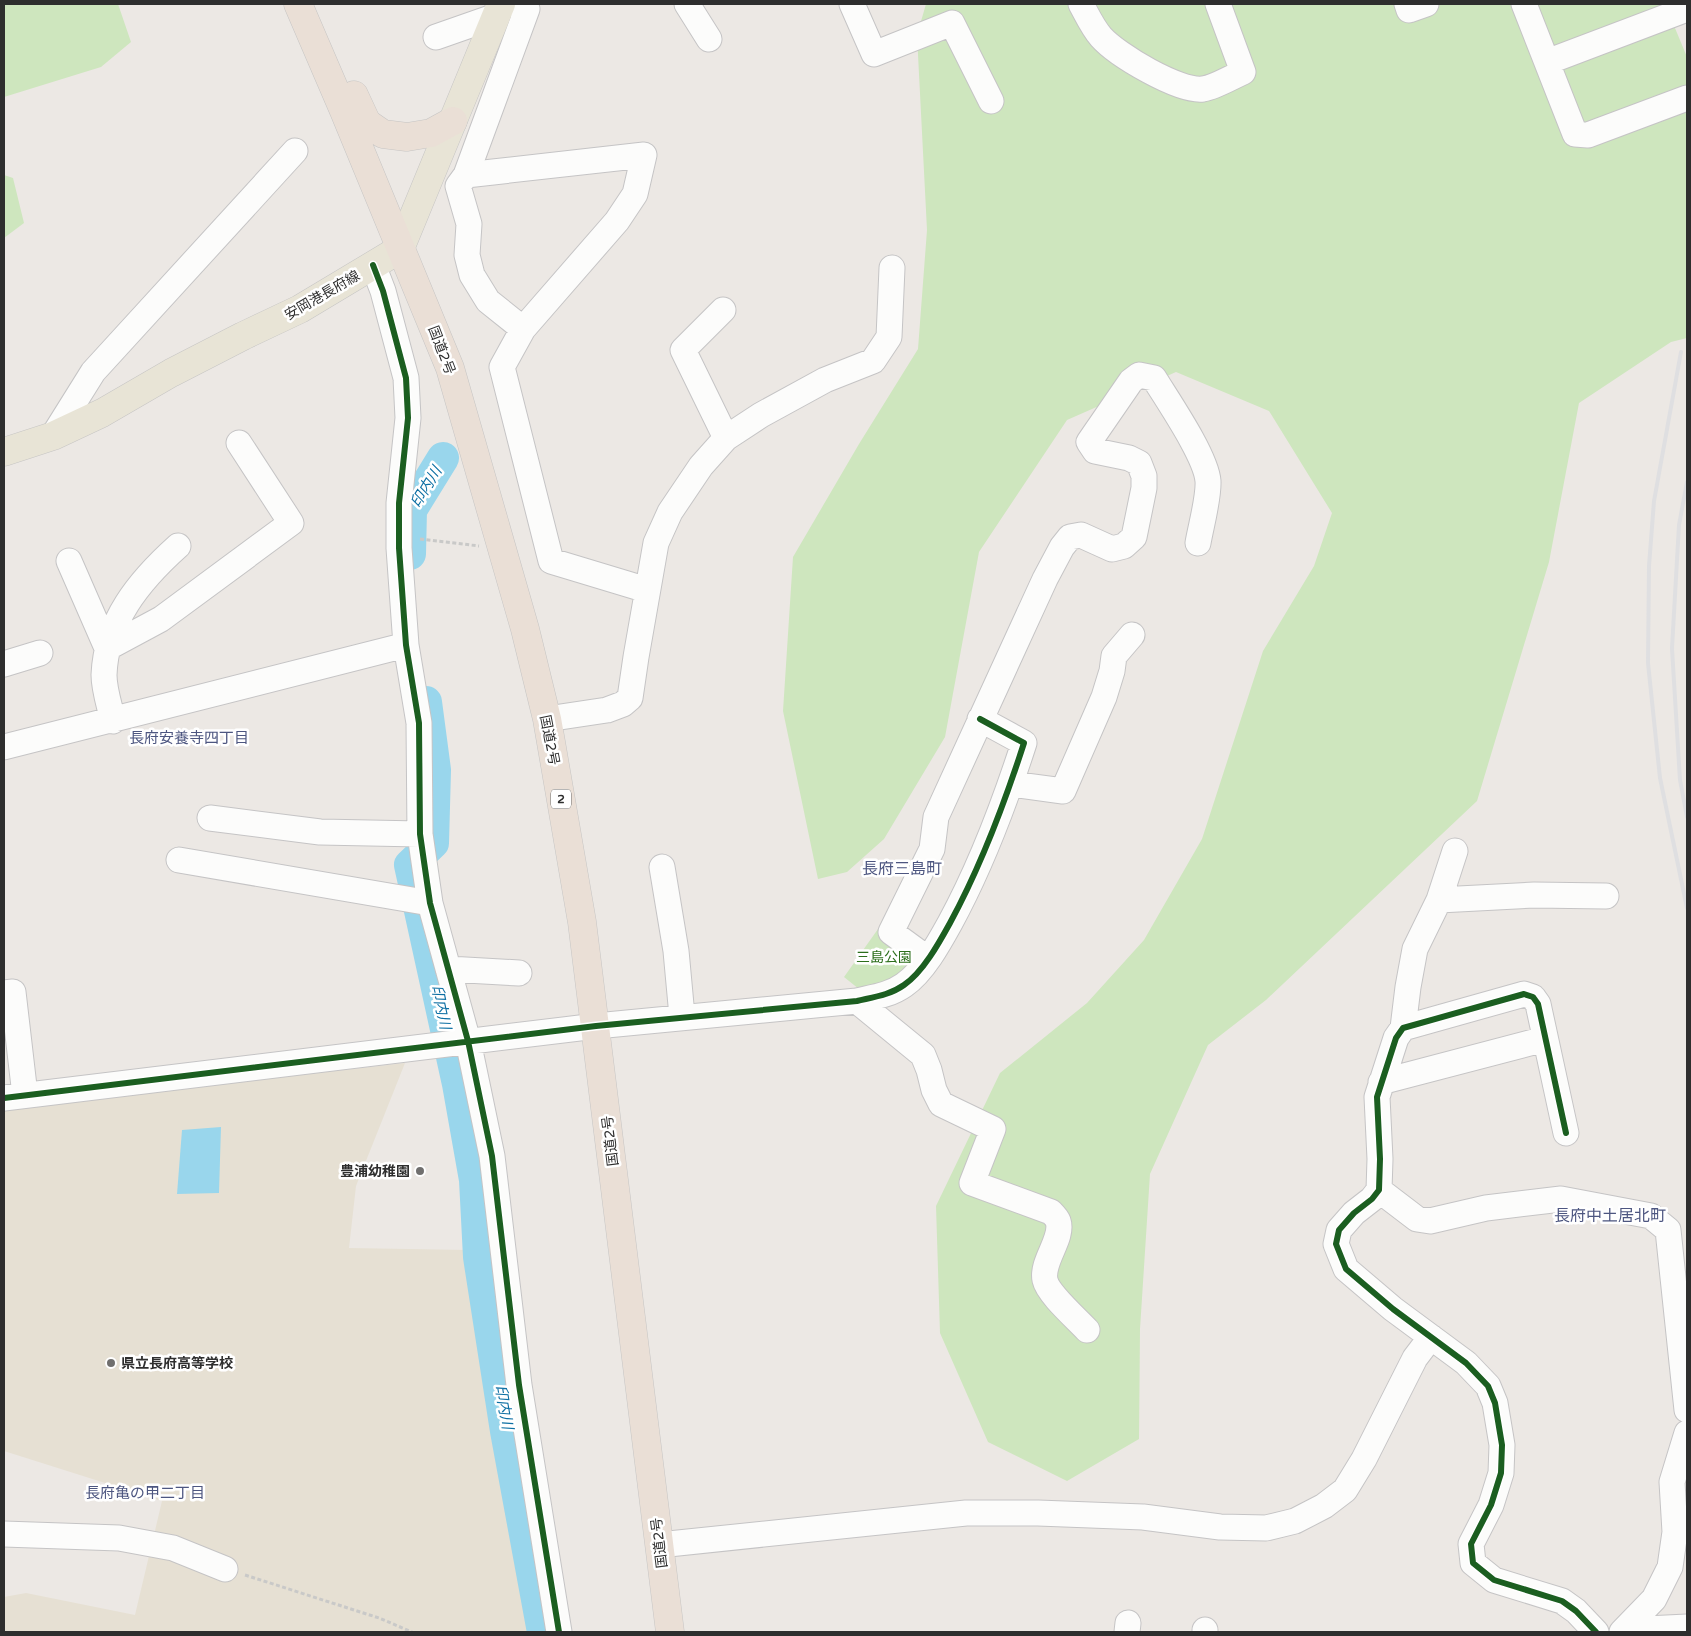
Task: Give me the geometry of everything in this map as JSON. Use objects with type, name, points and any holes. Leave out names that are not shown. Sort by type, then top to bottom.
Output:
[{"type":"highway","points":[[302,13],[338,63],[367,122],[383,134],[407,137],[432,133],[453,121]]},
{"type":"highway","name":"国道2号","points":[[302,13],[450,368],[524,629],[547,719],[582,922],[670,1632]]},
{"type":"main road","points":[[400,249],[453,121],[504,8]]},
{"type":"main road","name":"安岡港長府線","points":[[4,452],[52,436],[102,413],[179,369],[300,309],[400,249]]},
{"type":"street","points":[[687,4],[709,39]]},
{"type":"street","points":[[852,4],[874,54],[952,23],[991,101]]},
{"type":"street","points":[[1081,4],[1100,36],[1112,49],[1142,67],[1187,87],[1204,89],[1243,72],[1218,4]]},
{"type":"street","points":[[1407,4],[1409,10],[1426,4]]},
{"type":"street","points":[[1524,4],[1575,134],[1588,135],[1687,98]]},
{"type":"street","points":[[1546,62],[1687,9],[1686,4]]},
{"type":"street","points":[[436,37],[504,8],[527,10],[466,175],[458,186],[469,224],[467,255],[472,275],[488,301],[518,325]]},
{"type":"street","points":[[52,436],[93,372],[295,151]]},
{"type":"street","points":[[466,175],[644,155],[635,194],[631,201],[617,221],[518,325],[502,367],[551,560],[647,590]]},
{"type":"street","points":[[374,265],[383,291],[406,378],[408,418],[399,503],[401,595],[406,645],[418,723],[422,847],[421,901],[448,969],[459,1042],[492,1156],[519,1385],[559,1632]]},
{"type":"street","points":[[547,719],[607,710],[624,704],[630,698],[656,543],[670,512],[701,466],[726,438],[761,415],[824,380],[873,360],[889,337],[892,268]]},
{"type":"street","points":[[723,310],[683,350],[726,438]]},
{"type":"street","points":[[928,959],[891,932],[932,849],[936,817],[980,719],[1062,547],[1070,537],[1081,535],[1112,549],[1124,546],[1134,537],[1144,488],[1144,476],[1139,463],[1129,458],[1095,451],[1089,442],[1130,381],[1139,375],[1154,378],[1198,452],[1206,470],[1208,483],[1198,543]]},
{"type":"street","points":[[107,648],[160,619],[290,523],[239,443]]},
{"type":"street","points":[[113,721],[104,677],[107,648],[120,614],[156,566],[178,546]]},
{"type":"street","points":[[69,561],[107,648]]},
{"type":"street","points":[[1011,784],[1063,791],[1104,697],[1112,671],[1114,656],[1132,635]]},
{"type":"street","points":[[4,748],[406,645]]},
{"type":"street","points":[[4,664],[40,653]]},
{"type":"street","points":[[4,993],[13,992],[14,1097],[682,1016],[857,1001],[890,993],[906,984],[939,944],[987,847],[1011,784],[1024,743],[980,719]]},
{"type":"street","points":[[210,818],[422,847]]},
{"type":"street","points":[[1455,851],[1439,900],[1416,949],[1408,987],[1403,1028],[1396,1038],[1376,1097],[1380,1159],[1379,1190],[1339,1230],[1336,1244],[1346,1268],[1393,1309],[1466,1363],[1488,1386],[1495,1403],[1502,1444],[1501,1473],[1491,1505],[1472,1544],[1473,1563],[1494,1580],[1562,1601],[1576,1611],[1596,1632]]},
{"type":"street","points":[[179,860],[421,901]]},
{"type":"street","points":[[662,867],[676,951],[682,1016]]},
{"type":"street","points":[[1439,900],[1534,895],[1606,896]]},
{"type":"street","points":[[448,969],[518,973]]},
{"type":"street","points":[[1403,1028],[1524,994],[1533,997],[1538,1004],[1566,1133]]},
{"type":"street","points":[[857,1001],[923,1055],[934,1090],[941,1104],[992,1129],[972,1183],[1051,1212],[1058,1220],[1059,1230],[1045,1269],[1044,1279],[1048,1289],[1087,1330]]},
{"type":"street","points":[[1382,1082],[1545,1038]]},
{"type":"street","points":[[1379,1190],[1417,1219],[1430,1221],[1486,1208],[1561,1200],[1652,1216],[1668,1230],[1687,1410]]},
{"type":"street","points":[[659,1545],[966,1513],[1038,1513],[1143,1517],[1220,1527],[1266,1528],[1295,1522],[1324,1506],[1345,1490],[1364,1459],[1415,1358],[1431,1337]]},
{"type":"street","points":[[1624,1631],[1654,1599],[1670,1567],[1675,1532],[1672,1482],[1683,1456],[1687,1433]]},
{"type":"street","points":[[4,1534],[119,1538],[173,1548],[225,1569]]},
{"type":"street","points":[[1624,1631],[1687,1627]]},
{"type":"path","points":[[421,540],[479,546]]},
{"type":"path","points":[[225,1569],[379,1618],[412,1632]]},
{"type":"shaded area","points":[[405,1063],[356,1186],[349,1248],[468,1250],[488,1383],[535,1632],[4,1632],[4,1597],[26,1593],[135,1615],[162,1501],[4,1451],[4,1109]]},
{"type":"green space","points":[[4,4],[118,4],[131,42],[101,67],[4,97]]},
{"type":"green space","points":[[926,4],[1665,4],[1687,57],[1687,338],[1671,342],[1579,403],[1549,562],[1477,801],[1266,1000],[1208,1045],[1150,1174],[1140,1329],[1139,1439],[1067,1481],[988,1442],[940,1333],[936,1206],[1000,1073],[1087,1003],[1144,940],[1202,839],[1263,651],[1314,566],[1332,513],[1269,411],[1176,372],[1067,420],[979,552],[945,737],[884,839],[847,872],[818,879],[783,711],[793,557],[859,444],[918,349],[927,230],[917,35]]},
{"type":"green space","points":[[4,175],[13,178],[24,223],[4,238]]},
{"type":"green space","name":"三島公園","points":[[878,929],[912,951],[911,967],[870,989],[859,989],[844,977]]},
{"type":"water","points":[[221,1127],[219,1193],[177,1194],[182,1130]]},
{"type":"waterway","name":"印内川","points":[[410,554],[411,510],[443,458]]},
{"type":"waterway","name":"印内川","points":[[426,702],[435,770],[433,843],[410,865],[458,1084],[475,1180],[479,1257],[506,1431],[543,1632]]},
{"type":"railway","points":[[1681,352],[1654,501],[1649,566],[1648,663],[1660,778],[1687,908]]},
{"type":"railway","points":[[1687,482],[1679,525],[1672,648],[1680,780],[1687,817]]},
{"type":"cycle path","points":[[373,265],[383,291],[406,378],[408,418],[399,503],[399,548],[406,645],[419,723],[420,834],[430,903],[468,1041],[492,1156],[519,1385],[559,1632]]},
{"type":"cycle path","points":[[4,1098],[596,1026],[857,1001],[887,993],[904,985],[918,973],[946,931],[982,857],[1024,743],[980,719]]},
{"type":"cycle path","points":[[1566,1133],[1538,1004],[1533,997],[1524,994],[1403,1028],[1396,1038],[1377,1097],[1380,1159],[1379,1190],[1339,1230],[1336,1244],[1346,1269],[1393,1309],[1466,1363],[1488,1386],[1495,1403],[1502,1445],[1501,1473],[1491,1505],[1471,1544],[1473,1563],[1494,1580],[1562,1601],[1576,1611],[1596,1632]]},
{"type":"place","name":"豊浦幼稚園","points":[[420,1171]]},
{"type":"place","name":"県立長府高等学校","points":[[111,1363]]},
{"type":"district","name":"長府安養寺四丁目","points":[[189,738]]},
{"type":"district","name":"長府三島町","points":[[902,868]]},
{"type":"district","name":"長府中土居北町","points":[[1610,1215]]},
{"type":"district","name":"長府亀の甲二丁目","points":[[145,1493]]}]
